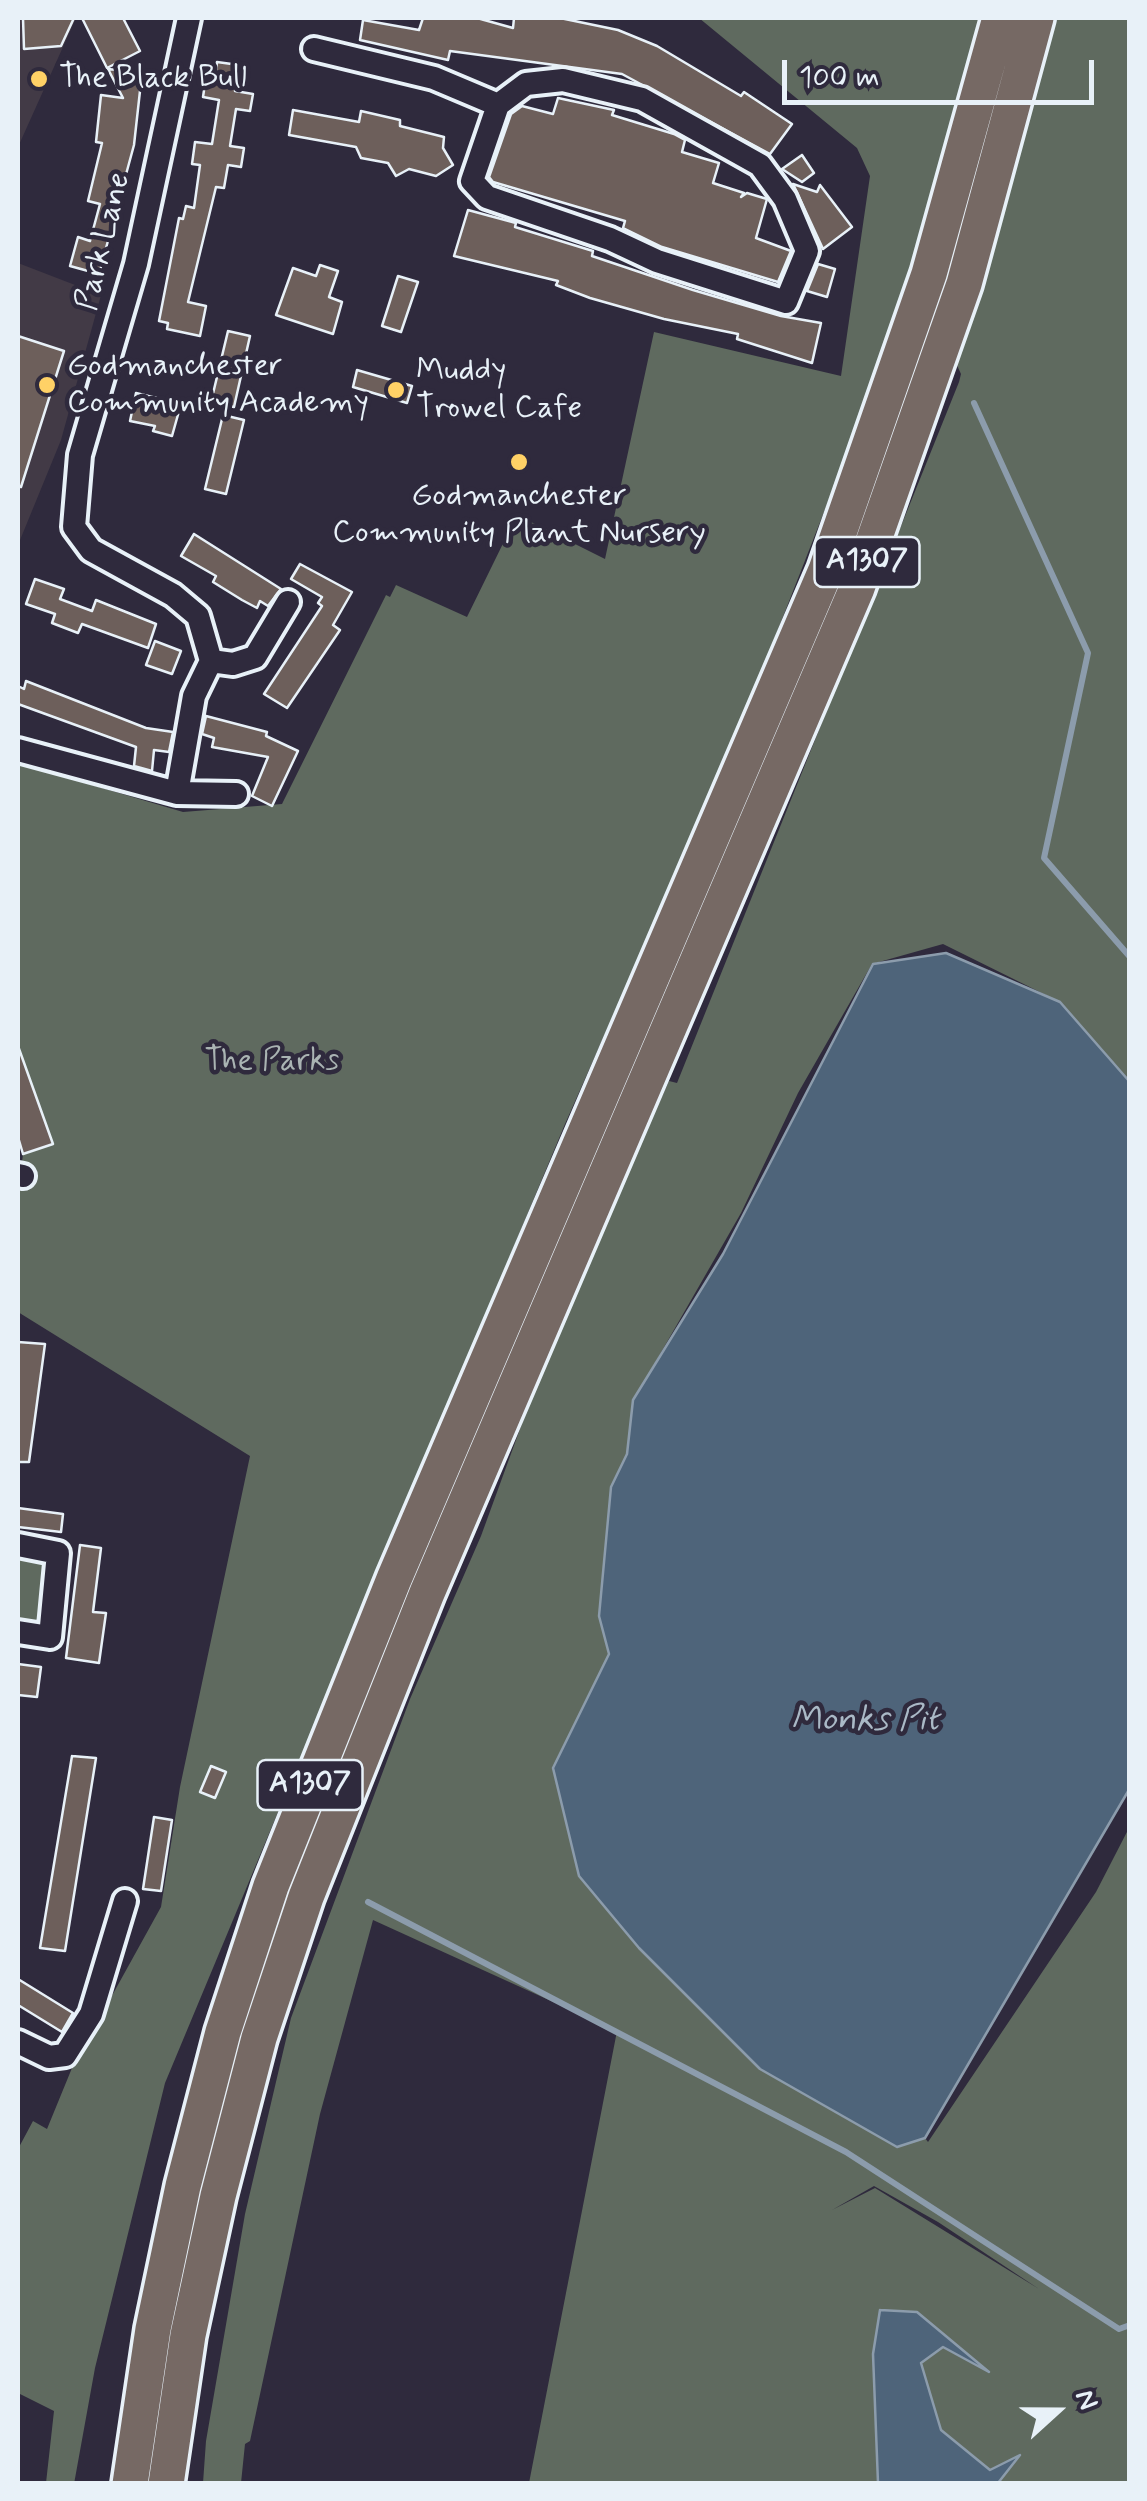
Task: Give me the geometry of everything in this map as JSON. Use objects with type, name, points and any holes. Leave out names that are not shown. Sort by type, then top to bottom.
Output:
[{"type":"main road","name":"A1307","points":[[628,1081],[878,430],[966,154],[1000,18]]},
{"type":"main road","name":"A1307","points":[[130,2484],[154,2329],[182,2186],[223,2032],[271,1886],[394,1579],[857,588],[913,440],[974,251],[1036,18]]},
{"type":"main road","name":"A1307","points":[[166,2484],[188,2336],[218,2196],[259,2038],[306,1897],[609,1125]]},
{"type":"street","name":"Park Lane","points":[[189,18],[136,264],[74,480],[74,526],[91,550],[173,595],[198,616],[211,661]]},
{"type":"street","points":[[314,49],[434,78],[498,105]]},
{"type":"street","points":[[563,80],[642,99],[760,166],[785,199],[807,250],[786,302],[657,262],[610,239],[486,197],[472,182],[498,105],[526,84],[563,80]]},
{"type":"street","points":[[178,794],[194,696],[211,661],[232,664],[256,657],[288,602]]},
{"type":"street","points":[[18,750],[178,794],[236,794]]},
{"type":"street","points":[[18,1545],[58,1552],[50,1637],[18,1632]]},
{"type":"street","points":[[18,2042],[49,2057],[65,2055],[91,2014],[125,1901]]},
{"type":"shaded area","name":"The Black Bull","points":[[18,18],[76,18],[18,147]]},
{"type":"shaded area","name":"Godmanchester Community Academy","points":[[18,263],[101,295],[61,440],[18,545]]},
{"type":"green space","name":"The Parks","points":[[699,18],[1129,18],[1129,1081],[1060,1002],[943,944],[872,964],[798,1093],[741,1213],[636,1396],[627,1454],[611,1488],[599,1616],[609,1654],[557,1759],[837,2109],[897,2147],[925,2138],[928,2142],[1096,1892],[1129,1828],[1129,2483],[529,2483],[617,2031],[373,1920],[320,2114],[250,2441],[245,2444],[241,2483],[203,2483],[206,2441],[245,2214],[291,2018],[410,1699],[481,1536],[555,1333],[669,1081],[677,1083],[959,382],[961,374],[912,268],[869,397],[732,747],[565,1124],[165,2083],[95,2368],[74,2484],[46,2483],[54,2411],[18,2393],[18,2149],[33,2121],[47,2129],[72,2068],[161,1907],[180,1787],[250,1456],[18,1312],[18,1195],[23,1154],[18,1137],[18,763],[183,812],[282,804],[386,595],[390,597],[396,585],[467,617],[517,515],[605,559],[654,332],[841,376],[870,176],[857,148]],"holes":[[[874,2186],[938,2222],[1039,2289],[875,2188],[832,2210]]]},
{"type":"green space","points":[[18,1551],[54,1557],[45,1631],[18,1628]]},
{"type":"water","name":"Monks Pit","points":[[946,953],[1060,1002],[1129,1081],[1130,1788],[925,2138],[897,2147],[760,2069],[639,1948],[579,1876],[553,1768],[609,1654],[599,1616],[611,1487],[627,1454],[633,1400],[723,1254],[873,964]]},
{"type":"water","points":[[880,2310],[917,2312],[989,2372],[943,2347],[921,2363],[941,2430],[990,2470],[1020,2455],[998,2483],[878,2483],[873,2354]]},
{"type":"building","points":[[23,18],[74,18],[61,46],[24,49]]},
{"type":"building","points":[[82,18],[123,18],[140,51],[107,68]]},
{"type":"building","points":[[423,18],[477,18],[513,28],[514,18],[560,18],[618,30],[657,46],[741,96],[744,92],[792,124],[770,154],[622,74],[450,51],[448,60],[360,40],[363,20],[419,30]]},
{"type":"building","points":[[217,62],[239,65],[235,91],[253,94],[250,111],[236,109],[230,146],[244,148],[241,167],[228,165],[224,188],[216,187],[188,302],[206,306],[200,336],[167,329],[168,323],[159,321],[179,218],[183,219],[186,206],[194,208],[200,165],[192,164],[195,142],[212,144],[219,100],[203,97],[206,77],[215,78]]},
{"type":"building","points":[[108,69],[142,73],[134,145],[99,274],[70,266],[78,237],[90,241],[100,204],[88,201],[102,143],[96,142],[101,95],[123,98]]},
{"type":"building","points":[[558,98],[614,110],[612,115],[674,134],[685,140],[682,152],[719,163],[713,183],[744,193],[741,197],[747,193],[767,199],[756,238],[791,251],[778,282],[662,247],[623,228],[625,221],[493,182],[489,177],[511,114],[522,106],[553,114]]},
{"type":"building","points":[[293,110],[359,122],[361,111],[400,120],[400,126],[444,137],[443,148],[453,165],[436,176],[409,169],[396,176],[388,163],[361,158],[356,147],[289,135]]},
{"type":"building","points":[[802,155],[814,173],[802,182],[782,169]]},
{"type":"building","points":[[793,184],[817,192],[820,185],[852,227],[823,249]]},
{"type":"building","points":[[468,210],[516,223],[515,227],[593,251],[592,256],[693,290],[781,316],[821,323],[812,363],[737,339],[738,334],[664,319],[590,298],[556,285],[558,281],[454,256]]},
{"type":"building","points":[[818,264],[835,269],[827,297],[807,291]]},
{"type":"building","points":[[320,265],[338,271],[329,297],[342,302],[333,334],[276,315],[293,268],[316,276]]},
{"type":"building","points":[[398,276],[418,282],[401,332],[382,326]]},
{"type":"building","points":[[228,331],[250,336],[234,407],[211,402]]},
{"type":"building","points":[[18,336],[64,351],[21,487],[18,486]]},
{"type":"building","points":[[357,370],[412,386],[407,403],[353,387]]},
{"type":"building","points":[[136,393],[181,404],[172,436],[153,431],[155,426],[130,421]]},
{"type":"building","points":[[223,415],[244,420],[226,494],[205,489]]},
{"type":"building","points":[[194,534],[281,589],[268,606],[260,601],[257,608],[242,600],[213,582],[216,576],[181,556]]},
{"type":"building","points":[[300,564],[352,592],[333,625],[340,630],[287,708],[264,694],[322,606],[318,603],[322,597],[291,579]]},
{"type":"building","points":[[35,579],[64,589],[60,599],[92,611],[96,600],[156,624],[148,648],[82,624],[78,633],[52,623],[55,614],[26,604]]},
{"type":"building","points":[[155,641],[181,651],[172,674],[146,665]]},
{"type":"building","points":[[26,681],[146,728],[173,732],[169,752],[154,750],[152,771],[134,766],[136,747],[18,704],[18,686],[24,689]]},
{"type":"building","points":[[206,716],[267,732],[266,736],[298,751],[272,806],[252,796],[268,757],[212,747],[214,738],[202,734]]},
{"type":"building","points":[[18,1046],[53,1144],[23,1154],[18,1137]]},
{"type":"building","points":[[18,1342],[45,1344],[29,1462],[18,1462]]},
{"type":"building","points":[[18,1508],[63,1514],[61,1532],[18,1527]]},
{"type":"building","points":[[80,1545],[101,1548],[93,1612],[106,1613],[99,1663],[66,1658]]},
{"type":"building","points":[[18,1664],[41,1667],[37,1697],[18,1695]]},
{"type":"building","points":[[72,1756],[96,1758],[65,1951],[40,1948]]},
{"type":"building","points":[[211,1766],[226,1772],[215,1798],[200,1792]]},
{"type":"building","points":[[154,1817],[172,1820],[161,1891],[143,1889]]},
{"type":"building","points":[[18,1979],[73,2013],[62,2032],[18,2005]]},
{"type":"waterway","points":[[974,403],[1088,653],[1044,858],[1130,957]]},
{"type":"waterway","points":[[368,1902],[846,2152],[1119,2329],[1130,2325]]},
{"type":"place","name":"The Black Bull","points":[[39,79]]},
{"type":"place","name":"Godmanchester Community Academy","points":[[47,385]]},
{"type":"place","name":"Muddy Trowel Cafe","points":[[396,390]]},
{"type":"place","name":"Godmanchester Community Plant Nursery","points":[[519,462]]}]
